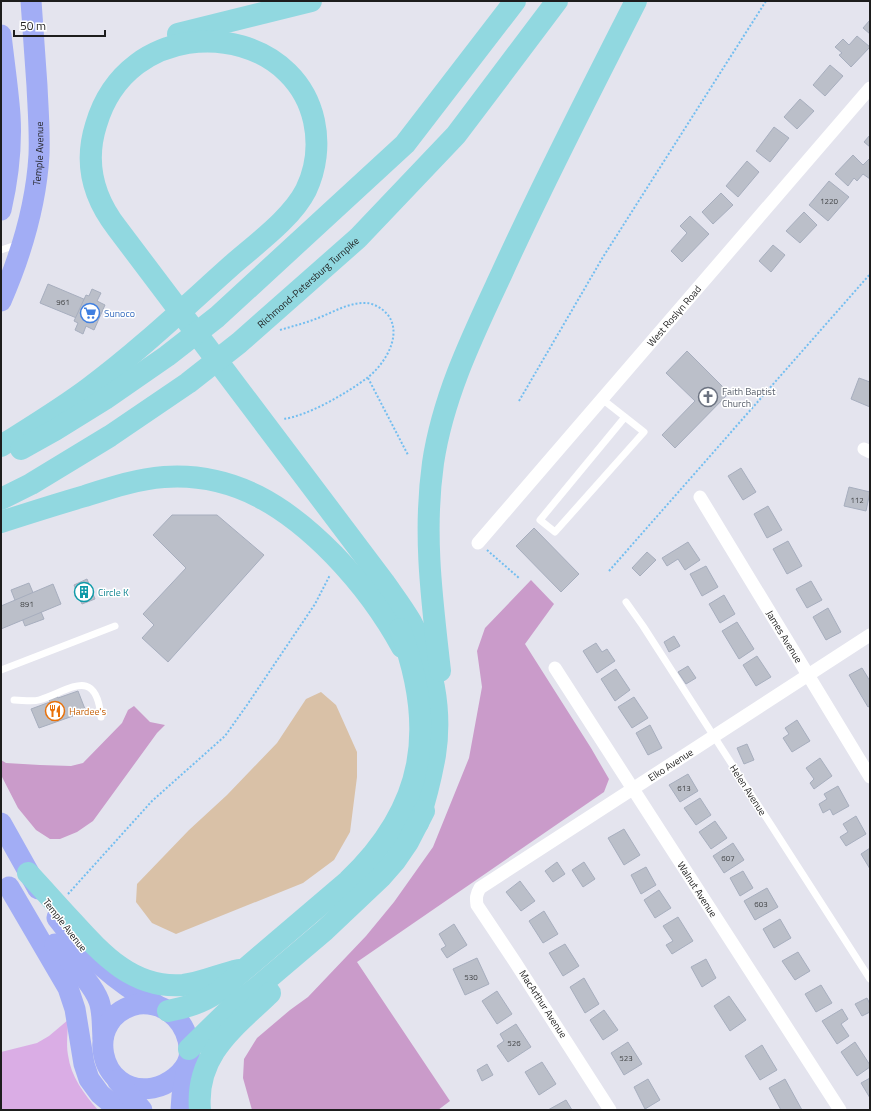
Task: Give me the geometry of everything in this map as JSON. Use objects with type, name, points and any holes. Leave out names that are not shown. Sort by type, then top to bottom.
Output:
[{"type":"highway","points":[[161,1008],[185,1008],[206,1000],[218,992],[315,910],[364,866],[391,831],[402,812],[416,770],[420,748],[420,704],[413,667],[399,627],[392,613],[104,229],[95,216],[82,177],[80,149],[85,118],[101,85],[110,72],[128,55],[138,48],[164,38],[201,27],[311,1]]},
{"type":"highway","points":[[1,460],[55,430],[105,399],[167,356],[217,318],[405,144],[515,1]]},
{"type":"highway","name":"Richmond-Petersburg Turnpike","points":[[1,499],[31,484],[110,436],[188,383],[239,343],[358,238],[456,135],[558,1]]},
{"type":"highway","points":[[189,1054],[232,1007],[325,930],[381,877],[408,842],[437,787],[441,769],[445,734],[443,697],[431,592],[428,548],[431,479],[438,437],[457,374],[470,340],[529,212],[636,1]]},
{"type":"highway","points":[[1,446],[83,393],[153,337],[206,289],[279,223],[299,201],[306,190],[312,175],[317,144],[315,126],[304,93],[289,74],[274,62],[256,51],[238,44],[211,41],[179,45],[162,50],[146,58],[135,65],[122,77],[104,103],[94,130],[91,146],[92,175],[98,197],[107,214],[261,420],[401,605],[412,623],[420,641],[432,677],[437,735],[432,770],[418,823]]},
{"type":"highway","points":[[1,522],[116,486],[162,477],[196,478],[235,487],[268,501],[297,521],[338,559],[377,605],[413,667]]},
{"type":"highway","points":[[28,873],[102,953],[119,967],[141,979],[152,982],[182,985],[202,981],[225,973],[244,970]]},
{"type":"highway","points":[[200,1110],[200,1091],[202,1079],[214,1050],[233,1027],[279,984],[292,958]]},
{"type":"main road","name":"Temple Avenue","points":[[1,302],[23,242],[31,216],[36,190],[40,130],[31,1]]},
{"type":"main road","points":[[1,35],[10,115],[9,160],[5,193],[1,210]]},
{"type":"main road","name":"Temple Avenue","points":[[1,822],[28,873],[51,910],[74,939],[89,956],[109,974],[161,1008]]},
{"type":"main road","name":"Temple Avenue","points":[[5,881],[93,991],[100,1006],[103,1038]]},
{"type":"main road","points":[[5,881],[68,988],[75,1009],[84,1064],[89,1079],[100,1094],[119,1110]]},
{"type":"main road","points":[[142,1110],[111,1071],[103,1055],[103,1038],[109,1023],[120,1011],[134,1005],[144,1003],[161,1008],[174,1016],[183,1028],[189,1054],[181,1110]]},
{"type":"main road","points":[[111,1071],[125,1084],[134,1087],[153,1088],[163,1085],[179,1074],[189,1054]]},
{"type":"street","name":"West Roslyn Road","points":[[478,543],[870,88]]},
{"type":"street","name":"James Avenue","points":[[700,497],[870,776]]},
{"type":"street","name":"Elko Avenue","points":[[476,899],[476,894],[480,888],[870,635]]},
{"type":"street","name":"Walnut Avenue","points":[[555,668],[840,1110]]},
{"type":"street","name":"MacArthur Avenue","points":[[476,899],[478,905],[610,1110]]},
{"type":"lane","points":[[1,250],[23,242]]},
{"type":"lane","points":[[602,399],[625,417],[644,432],[555,532],[540,520],[625,417]]},
{"type":"lane","name":"Helen Avenue","points":[[626,602],[643,626],[870,979]]},
{"type":"lane","points":[[1,670],[114,626]]},
{"type":"lane","points":[[14,700],[37,700],[67,688],[82,685],[90,688],[94,693],[100,707],[101,717]]},
{"type":"path","points":[[519,401],[603,257],[766,1]]},
{"type":"path","points":[[609,571],[870,274]]},
{"type":"path","points":[[261,420],[286,419],[306,412],[335,398],[368,378],[376,370],[386,354],[393,333],[389,316],[380,308],[368,303],[355,304],[317,319],[274,332]]},
{"type":"path","points":[[368,378],[408,455]]},
{"type":"path","points":[[478,543],[519,578]]},
{"type":"path","points":[[58,905],[152,801],[224,736],[247,705],[315,604],[338,559]]},
{"type":"shaded area","points":[[531,580],[554,604],[525,644],[609,779],[604,792],[357,962],[450,1101],[438,1110],[252,1110],[243,1078],[244,1059],[257,1038],[308,997],[366,936],[394,902],[433,847],[469,758],[482,687],[477,651],[485,628]]},
{"type":"shaded area","points":[[321,692],[336,705],[357,752],[357,777],[350,832],[334,860],[303,883],[176,934],[152,923],[136,902],[137,884],[277,743],[306,699]]},
{"type":"shaded area","points":[[134,706],[150,722],[165,725],[157,733],[93,821],[77,832],[60,839],[50,839],[36,830],[18,808],[1,775],[1,760],[6,763],[40,765],[71,766],[83,763],[122,723],[128,710]]},
{"type":"shaded area","points":[[68,1020],[67,1051],[72,1071],[83,1091],[98,1110],[1,1110],[1,1052],[37,1043],[49,1036]]},
{"type":"building","points":[[870,20],[870,34],[863,28]]},
{"type":"building","points":[[857,36],[870,47],[851,67],[839,55],[842,53],[835,47],[843,39],[849,45]]},
{"type":"building","points":[[830,65],[843,76],[825,96],[813,85]]},
{"type":"building","points":[[800,99],[814,111],[797,129],[784,117]]},
{"type":"building","points":[[774,127],[789,138],[770,162],[756,151]]},
{"type":"building","points":[[870,135],[870,147],[864,142]]},
{"type":"building","points":[[853,155],[863,165],[869,159],[870,160],[870,179],[863,174],[857,181],[854,178],[848,186],[835,174]]},
{"type":"building","points":[[747,161],[759,172],[738,197],[726,186]]},
{"type":"building","points":[[829,181],[849,197],[828,221],[809,205]]},
{"type":"building","points":[[721,193],[733,205],[713,224],[702,212]]},
{"type":"building","points":[[804,212],[817,225],[800,243],[786,231]]},
{"type":"building","points":[[690,216],[709,234],[682,262],[671,251],[687,233],[680,226]]},
{"type":"building","points":[[773,245],[785,255],[771,272],[759,261]]},
{"type":"building","name":"Sunoco","points":[[48,284],[86,300],[79,319],[40,303]]},
{"type":"building","name":"Sunoco","points":[[92,289],[101,293],[97,301],[105,305],[94,330],[86,326],[83,334],[75,330],[78,323],[74,321],[86,295],[89,296]]},
{"type":"building","name":"Faith Baptist Church","points":[[687,351],[729,393],[675,448],[662,435],[695,401],[666,373]]},
{"type":"building","points":[[859,378],[870,382],[870,407],[851,399]]},
{"type":"building","points":[[741,468],[756,492],[743,500],[728,476]]},
{"type":"building","points":[[849,487],[870,492],[866,511],[844,506]]},
{"type":"building","points":[[768,506],[782,530],[767,538],[754,514]]},
{"type":"building","points":[[172,515],[217,515],[264,555],[168,662],[142,638],[154,625],[143,614],[186,568],[153,535]]},
{"type":"building","points":[[534,528],[579,574],[561,592],[516,546]]},
{"type":"building","points":[[788,541],[802,566],[787,574],[773,549]]},
{"type":"building","points":[[688,542],[700,560],[685,570],[678,559],[667,566],[662,558]]},
{"type":"building","points":[[647,552],[656,560],[640,576],[632,568]]},
{"type":"building","points":[[706,566],[718,587],[702,596],[690,574]]},
{"type":"building","name":"Circle K","points":[[87,579],[95,599],[82,604],[74,585]]},
{"type":"building","points":[[811,581],[822,600],[807,608],[796,589]]},
{"type":"building","points":[[29,583],[44,619],[25,626],[11,590]]},
{"type":"building","points":[[53,584],[61,604],[1,629],[1,606]]},
{"type":"building","points":[[724,595],[735,614],[720,623],[709,604]]},
{"type":"building","points":[[828,608],[841,632],[826,640],[813,617]]},
{"type":"building","points":[[737,622],[754,649],[739,659],[722,631]]},
{"type":"building","points":[[674,636],[680,646],[669,652],[664,642]]},
{"type":"building","points":[[596,643],[602,652],[607,649],[615,661],[597,673],[583,651]]},
{"type":"building","points":[[757,656],[771,677],[756,686],[743,665]]},
{"type":"building","points":[[688,666],[696,678],[686,684],[678,672]]},
{"type":"building","points":[[862,668],[870,681],[870,706],[868,707],[849,675]]},
{"type":"building","points":[[616,669],[630,690],[615,701],[601,679]]},
{"type":"building","name":"Hardee's","points":[[78,691],[85,709],[72,714],[73,716],[39,728],[31,709],[50,702],[48,697],[56,693],[58,698]]},
{"type":"building","points":[[634,697],[648,718],[632,728],[618,707]]},
{"type":"building","points":[[797,720],[810,741],[792,752],[783,738],[789,734],[785,728]]},
{"type":"building","points":[[650,725],[662,748],[648,755],[636,733]]},
{"type":"building","points":[[747,744],[754,760],[744,764],[737,748]]},
{"type":"building","points":[[820,758],[832,776],[814,789],[810,783],[814,779],[806,768]]},
{"type":"building","points":[[688,774],[698,791],[680,802],[669,785]]},
{"type":"building","points":[[838,786],[849,806],[833,815],[830,809],[823,813],[819,804],[827,799],[824,794]]},
{"type":"building","points":[[700,798],[711,815],[696,825],[684,808]]},
{"type":"building","points":[[856,816],[866,834],[846,846],[840,837],[848,832],[843,824]]},
{"type":"building","points":[[715,821],[727,838],[711,849],[699,832]]},
{"type":"building","points":[[624,829],[640,855],[624,865],[608,838]]},
{"type":"building","points":[[733,843],[744,860],[724,873],[713,856]]},
{"type":"building","points":[[870,848],[870,869],[861,854]]},
{"type":"building","points":[[557,862],[565,874],[553,882],[545,871]]},
{"type":"building","points":[[584,862],[595,879],[583,887],[572,870]]},
{"type":"building","points":[[646,867],[656,885],[641,894],[631,875]]},
{"type":"building","points":[[743,871],[753,888],[740,896],[730,878]]},
{"type":"building","points":[[520,881],[535,901],[521,911],[506,892]]},
{"type":"building","points":[[767,888],[778,907],[755,920],[744,901]]},
{"type":"building","points":[[659,890],[671,908],[655,918],[644,900]]},
{"type":"building","points":[[544,911],[558,934],[543,943],[529,921]]},
{"type":"building","points":[[678,917],[693,941],[672,954],[666,945],[673,941],[663,926]]},
{"type":"building","points":[[780,919],[791,938],[774,948],[763,929]]},
{"type":"building","points":[[454,924],[467,945],[447,958],[441,949],[446,946],[439,934]]},
{"type":"building","points":[[565,944],[579,966],[563,976],[549,953]]},
{"type":"building","points":[[798,952],[810,971],[795,980],[782,961]]},
{"type":"building","points":[[477,958],[489,984],[465,995],[453,969]]},
{"type":"building","points":[[706,959],[716,978],[702,987],[691,967]]},
{"type":"building","points":[[584,978],[599,1004],[585,1013],[570,987]]},
{"type":"building","points":[[821,985],[832,1003],[816,1012],[805,994]]},
{"type":"building","points":[[497,991],[512,1014],[497,1024],[482,1001]]},
{"type":"building","points":[[729,996],[746,1020],[730,1031],[714,1006]]},
{"type":"building","points":[[867,998],[870,1004],[870,1012],[862,1016],[855,1004]]},
{"type":"building","points":[[842,1009],[848,1019],[841,1024],[849,1036],[837,1044],[822,1021]]},
{"type":"building","points":[[604,1010],[618,1030],[603,1040],[590,1020]]},
{"type":"building","points":[[516,1024],[531,1047],[508,1062],[497,1046],[504,1041],[500,1034]]},
{"type":"building","points":[[628,1042],[642,1064],[624,1075],[611,1053]]},
{"type":"building","points":[[855,1042],[870,1065],[870,1067],[857,1076],[841,1052]]},
{"type":"building","points":[[762,1045],[777,1070],[760,1080],[745,1056]]},
{"type":"building","points":[[542,1062],[556,1084],[539,1095],[525,1072]]},
{"type":"building","points":[[487,1064],[493,1075],[482,1081],[477,1070]]},
{"type":"building","points":[[870,1078],[870,1098],[861,1083]]},
{"type":"building","points":[[648,1079],[660,1100],[645,1109],[634,1087]]},
{"type":"building","points":[[785,1079],[802,1110],[781,1110],[769,1088]]},
{"type":"building","points":[[566,1100],[572,1110],[548,1110]]},
{"type":"place","name":"Sunoco","points":[[90,313]]},
{"type":"place","name":"Faith Baptist Church","points":[[708,397]]},
{"type":"place","name":"Circle K","points":[[84,592]]},
{"type":"place","name":"Hardee's","points":[[55,711]]}]
